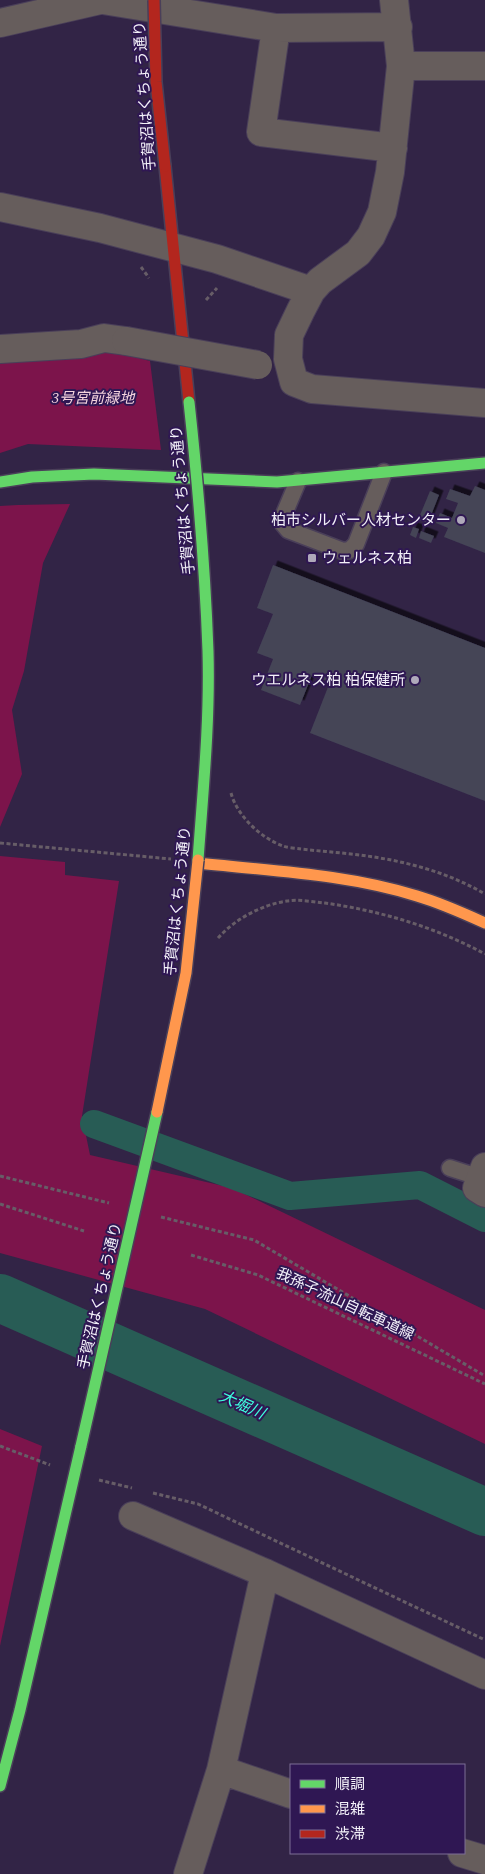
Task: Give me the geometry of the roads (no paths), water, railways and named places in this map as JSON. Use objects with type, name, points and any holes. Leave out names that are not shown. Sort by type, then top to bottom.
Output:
[{"type":"street","points":[[0,23],[102,0],[276,28],[398,27]]},
{"type":"street","name":"手賀沼はくちょう通り","points":[[0,1786],[20,1710],[75,1474],[171,1050],[186,974],[198,863],[206,742],[208,653],[201,510],[156,82],[154,0]]},
{"type":"street","points":[[294,382],[288,359],[289,335],[311,291],[320,281],[358,253],[370,236],[382,212],[390,172],[401,66],[394,0]]},
{"type":"street","points":[[276,28],[261,132],[393,148]]},
{"type":"street","points":[[401,66],[485,66]]},
{"type":"street","points":[[0,207],[100,228],[217,259],[311,291]]},
{"type":"street","points":[[0,349],[82,344],[104,338],[126,340],[258,365],[312,390],[485,402]]},
{"type":"street","points":[[0,482],[36,476],[89,473],[251,482],[298,481],[485,463]]},
{"type":"street","points":[[198,863],[359,882],[436,902],[485,923]]},
{"type":"street","points":[[133,1516],[265,1573],[485,1676]]},
{"type":"street","points":[[188,1874],[221,1770],[265,1573]]},
{"type":"street","points":[[221,1770],[290,1794]]},
{"type":"lane","points":[[298,481],[282,519],[283,524],[288,530],[343,551],[350,550],[356,544],[384,472]]},
{"type":"lane","points":[[450,1168],[484,1179]]},
{"type":"waterway","points":[[94,1124],[290,1196],[420,1185],[485,1218]]},
{"type":"waterway","name":"大堀川","points":[[0,1298],[485,1512]]},
{"type":"place","name":"柏市シルバー人材センター","points":[[461,520]]},
{"type":"place","name":"ウェルネス柏","points":[[312,558]]},
{"type":"place","name":"ウエルネス柏 柏保健所","points":[[415,680]]},
{"type":"park label","name":"3号宮前緑地","points":[[93,398]]}]
